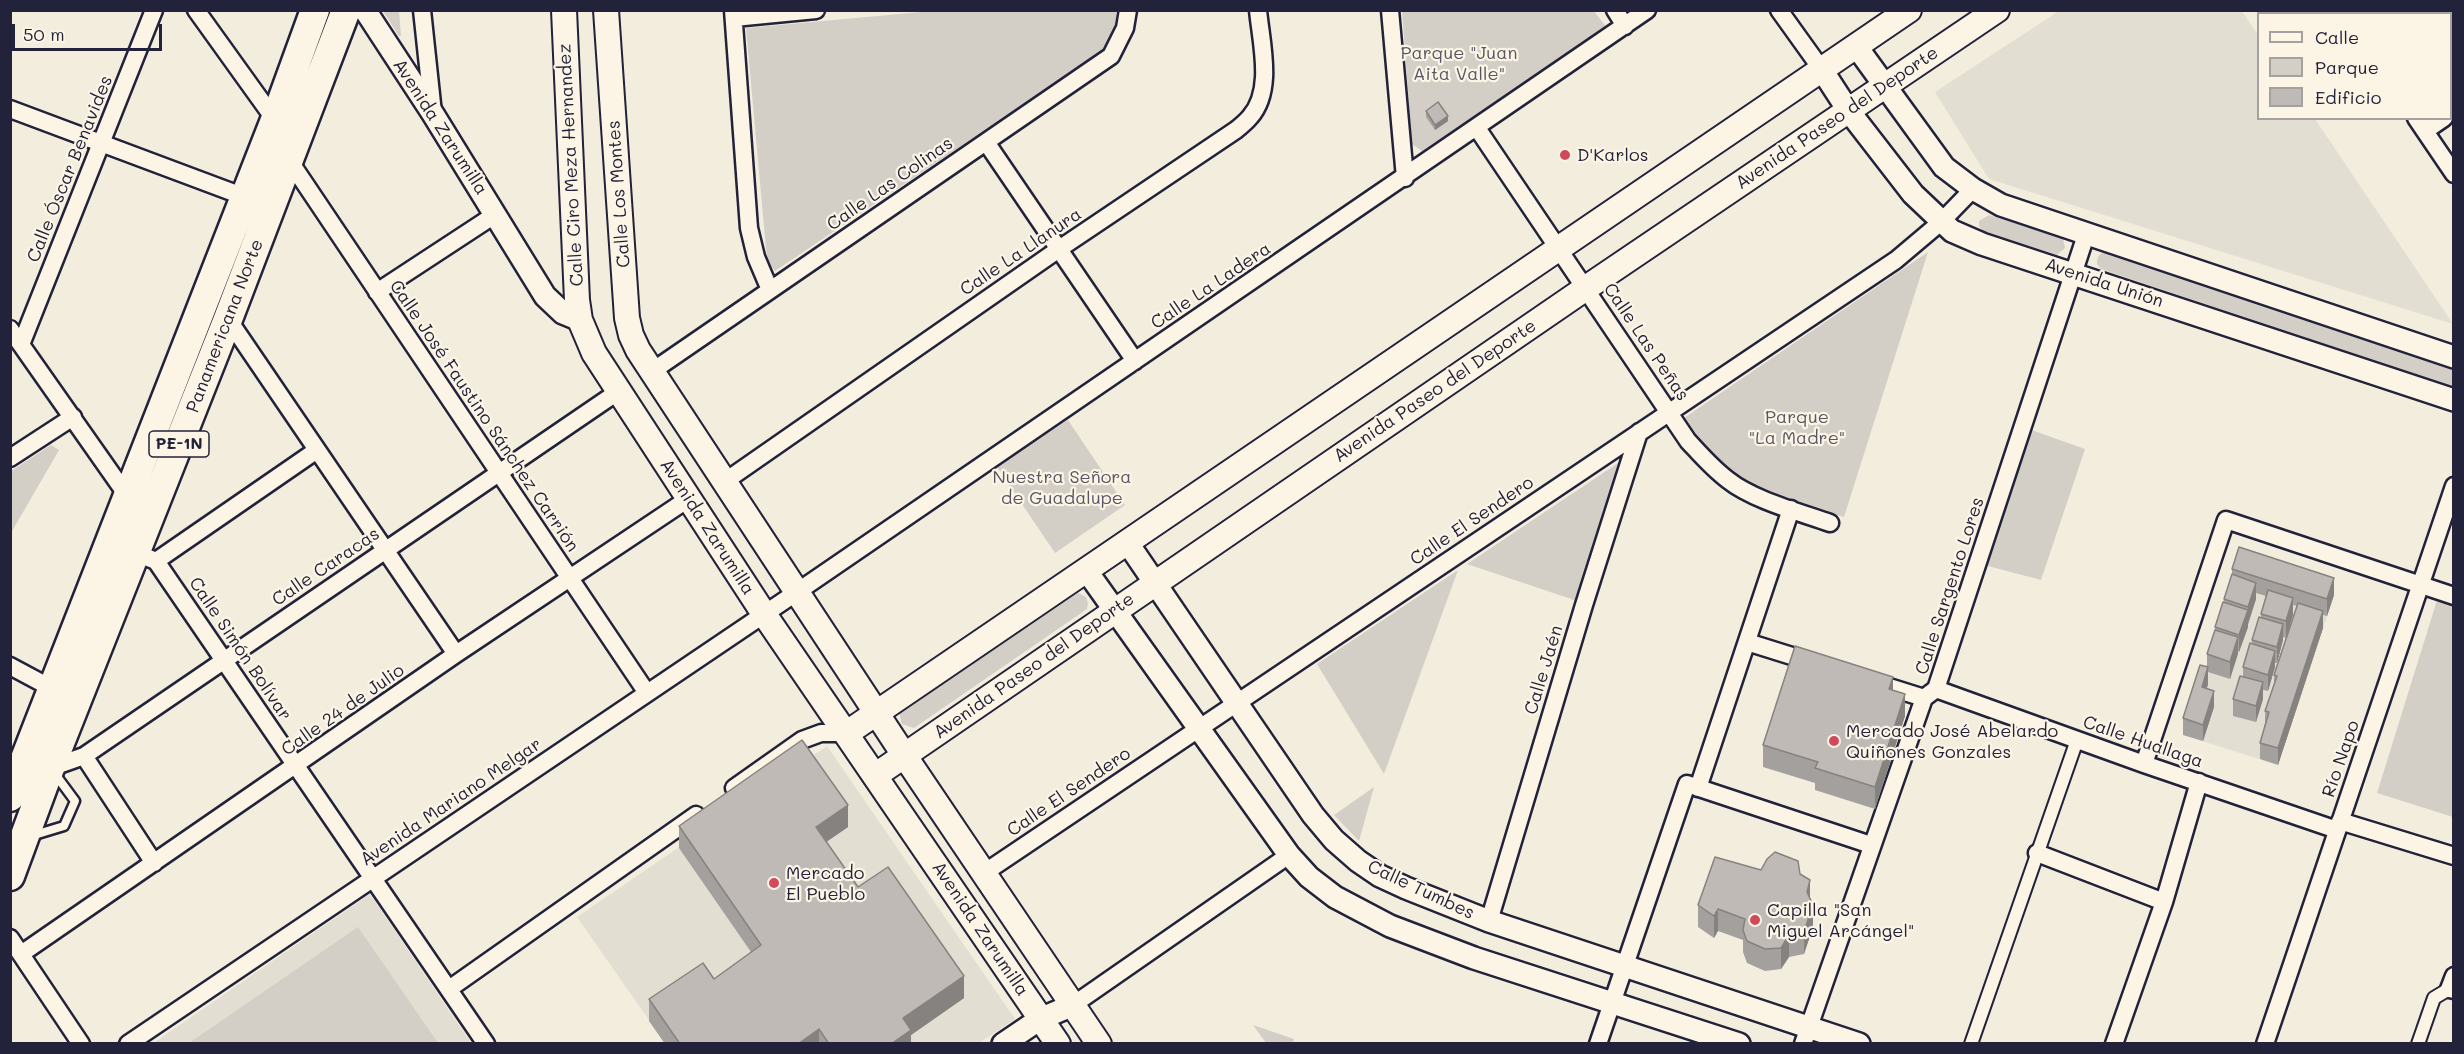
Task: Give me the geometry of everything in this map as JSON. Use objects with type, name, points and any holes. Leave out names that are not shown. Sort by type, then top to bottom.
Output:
[{"type":"highway","name":"Panamericana Norte","points":[[10,797],[275,120],[315,10]]},
{"type":"highway","name":"Panamericana Norte","points":[[10,876],[50,768],[146,557],[228,319],[346,10]]},
{"type":"main road","name":"Calle Ciro Meza Hernandez","points":[[564,10],[580,320]]},
{"type":"main road","name":"Calle Los Montes","points":[[606,10],[627,318],[631,335],[651,372]]},
{"type":"main road","points":[[847,733],[1909,10]]},
{"type":"main road","name":"Avenida Paseo del Deporte","points":[[876,776],[1883,85],[1997,10]]},
{"type":"main road","name":"Avenida Zarumilla","points":[[580,320],[594,353],[687,499],[1058,1044]]},
{"type":"main road","name":"Avenida Zarumilla","points":[[651,372],[904,755],[1099,1044]]},
{"type":"street","name":"Calle Óscar Benavides","points":[[22,342],[154,10]]},
{"type":"street","points":[[196,10],[275,120]]},
{"type":"street","name":"Avenida Zarumilla","points":[[365,10],[496,214],[545,296],[562,314],[580,320]]},
{"type":"street","points":[[423,10],[433,114]]},
{"type":"street","points":[[770,290],[756,257],[749,228],[734,14],[816,10]]},
{"type":"street","name":"Calle Las Colinas","points":[[651,372],[1111,56],[1125,28],[1128,10]]},
{"type":"street","name":"Calle La Llanura","points":[[724,482],[1059,249],[1236,130],[1251,117],[1260,99],[1264,74],[1258,10]]},
{"type":"street","points":[[1390,10],[1405,178]]},
{"type":"street","points":[[1615,10],[1626,26]]},
{"type":"street","name":"Calle La Ladera","points":[[796,592],[1405,178],[1647,10]]},
{"type":"street","points":[[1779,10],[1822,70]]},
{"type":"street","points":[[1856,46],[1944,167],[1973,189],[2001,205],[2086,236],[2454,357]]},
{"type":"street","name":"Avenida Unión","points":[[1822,70],[1848,110],[1897,175],[1952,231],[1982,243],[2454,400]]},
{"type":"street","points":[[10,109],[245,197]]},
{"type":"street","points":[[2437,120],[2420,125],[2454,174]]},
{"type":"street","name":"Calle Las Peñas","points":[[1477,128],[1688,441],[1729,482],[1830,523]]},
{"type":"street","points":[[986,142],[1135,361]]},
{"type":"street","name":"Calle José Faustino Sánchez Carrión","points":[[289,160],[647,693]]},
{"type":"street","name":"Calle El Sendero","points":[[984,873],[1896,260],[1941,222],[1973,189]]},
{"type":"street","points":[[378,292],[496,214]]},
{"type":"street","name":"Calle Sargento Lores","points":[[1806,1035],[1871,845],[1930,694],[2086,236]]},
{"type":"street","points":[[228,319],[456,654]]},
{"type":"street","points":[[10,329],[22,342],[128,497]]},
{"type":"street","name":"Calle Caracas","points":[[50,768],[84,756],[619,391]]},
{"type":"street","points":[[10,458],[73,417]]},
{"type":"street","name":"Calle Jaén","points":[[1489,921],[1580,616],[1639,432]]},
{"type":"street","points":[[146,557],[317,450]]},
{"type":"street","name":"Río Napo","points":[[2265,1044],[2454,486]]},
{"type":"street","name":"Calle 24 de Julio","points":[[21,954],[456,654],[687,499]]},
{"type":"street","points":[[1598,1044],[1623,966],[1747,642],[1791,509]]},
{"type":"street","points":[[2144,764],[2226,520],[2454,596]]},
{"type":"street","name":"Calle Tumbes","points":[[1127,542],[1313,815],[1334,840],[1358,861],[1380,876],[1406,888],[1489,921],[1623,966],[1806,1035],[1859,1044]]},
{"type":"street","name":"Calle Simón Bolívar","points":[[146,557],[224,660],[486,1044]]},
{"type":"street","points":[[1086,570],[1289,855],[1309,877],[1335,897],[1390,926],[1474,958],[1739,1044]]},
{"type":"street","name":"Avenida Mariano Melgar","points":[[128,1044],[796,592]]},
{"type":"street","points":[[1747,642],[1824,666]]},
{"type":"street","points":[[10,666],[52,689]]},
{"type":"street","name":"Calle Huallaga","points":[[1857,677],[1930,694],[2077,740],[2199,782],[2339,825],[2454,856]]},
{"type":"street","points":[[449,989],[802,740],[821,733],[847,733]]},
{"type":"street","points":[[1971,1044],[2077,740]]},
{"type":"street","points":[[84,756],[154,863]]},
{"type":"street","points":[[2114,1044],[2164,902],[2199,782]]},
{"type":"street","points":[[1692,786],[1871,845]]},
{"type":"street","points":[[2037,853],[2164,902]]},
{"type":"street","points":[[1004,1044],[1040,1019],[1073,1005],[1289,855]]},
{"type":"street","points":[[10,938],[81,1044]]},
{"type":"street","points":[[2418,1044],[2434,998],[2452,985]]},
{"type":"shaded area","points":[[2059,11],[2242,11],[2257,34],[2257,120],[2316,120],[2453,324],[1989,179],[1935,92]]},
{"type":"shaded area","points":[[2239,564],[2334,595],[2278,765],[2183,735]]},
{"type":"shaded area","name":"Mercado El Pueblo","points":[[827,746],[1015,1019],[979,1043],[665,1043],[577,917]]},
{"type":"shaded area","points":[[370,894],[471,1043],[152,1044]]},
{"type":"green space","points":[[1117,10],[1117,16],[1110,37],[1102,51],[775,271],[767,260],[746,28],[932,11]]},
{"type":"green space","points":[[383,11],[399,11],[401,36],[399,36]]},
{"type":"green space","name":"Parque \"Juan Aita Valle\"","points":[[1402,11],[1594,11],[1607,28],[1422,151],[1412,144]]},
{"type":"green space","points":[[1989,215],[2063,238],[2065,248],[2057,255],[1983,231],[1979,226],[1979,221]]},
{"type":"green space","name":"Parque \"La Madre\"","points":[[1928,252],[1844,517],[1791,501],[1739,479],[1710,456],[1681,420]]},
{"type":"green space","points":[[2106,252],[2453,369],[2453,387],[2101,269],[2097,264],[2097,259]]},
{"type":"green space","name":"Nuestra Señora de Guadalupe","points":[[1068,420],[1125,505],[1055,553],[997,467]]},
{"type":"green space","points":[[2026,428],[2085,449],[2041,580],[1984,565]]},
{"type":"green space","points":[[51,445],[59,450],[11,533],[11,471]]},
{"type":"green space","points":[[1633,453],[1586,604],[1467,564]]},
{"type":"green space","points":[[1458,570],[1384,774],[1317,664]]},
{"type":"green space","points":[[1078,593],[1086,597],[1087,609],[914,728],[902,724],[899,713]]},
{"type":"green space","points":[[2438,597],[2453,602],[2453,817],[2377,793]]},
{"type":"green space","points":[[1374,787],[1359,841],[1334,815]]},
{"type":"green space","points":[[358,927],[438,1043],[189,1043]]},
{"type":"green space","points":[[1253,1025],[1294,1039],[1293,1043],[1266,1043]]},
{"type":"building","points":[[1438,102],[1448,116],[1435,125],[1426,111]]},
{"type":"building","points":[[2239,547],[2334,578],[2327,599],[2232,569]]},
{"type":"building","points":[[2232,574],[2256,583],[2248,607],[2224,599]]},
{"type":"building","points":[[2268,590],[2293,598],[2286,621],[2261,614]]},
{"type":"building","points":[[2223,602],[2248,610],[2239,635],[2215,627]]},
{"type":"building","points":[[2298,603],[2323,611],[2278,748],[2260,743],[2269,712],[2265,711],[2277,676],[2274,675]]},
{"type":"building","points":[[2259,617],[2283,624],[2277,647],[2252,640]]},
{"type":"building","points":[[2215,630],[2238,637],[2230,662],[2207,654]]},
{"type":"building","points":[[2250,643],[2275,651],[2268,675],[2243,667]]},
{"type":"building","name":"Mercado José Abelardo Quiñones Gonzales","points":[[1795,646],[1893,677],[1889,689],[1905,694],[1875,787],[1815,768],[1818,762],[1763,745]]},
{"type":"building","points":[[2200,665],[2208,667],[2202,687],[2214,691],[2203,725],[2183,718]]},
{"type":"building","points":[[2240,676],[2263,682],[2256,706],[2233,699]]},
{"type":"building","name":"Mercado El Pueblo","points":[[802,740],[848,805],[816,827],[858,887],[888,867],[964,976],[903,1018],[911,1030],[891,1044],[829,1044],[819,1029],[798,1044],[680,1044],[649,999],[703,963],[714,979],[761,945],[679,826]]},
{"type":"building","name":"Capilla \"San Miguel Arcángel\"","points":[[1775,852],[1798,861],[1800,874],[1810,880],[1807,892],[1813,905],[1804,932],[1789,935],[1781,948],[1765,949],[1747,941],[1743,930],[1745,919],[1718,909],[1714,916],[1698,905],[1715,857],[1761,870],[1767,859]]},
{"type":"place","name":"D'Karlos","points":[[1565,155]]},
{"type":"place","name":"Mercado José Abelardo Quiñones Gonzales","points":[[1834,741]]},
{"type":"place","name":"Mercado El Pueblo","points":[[774,883]]},
{"type":"place","name":"Capilla \"San Miguel Arcángel\"","points":[[1755,920]]}]
